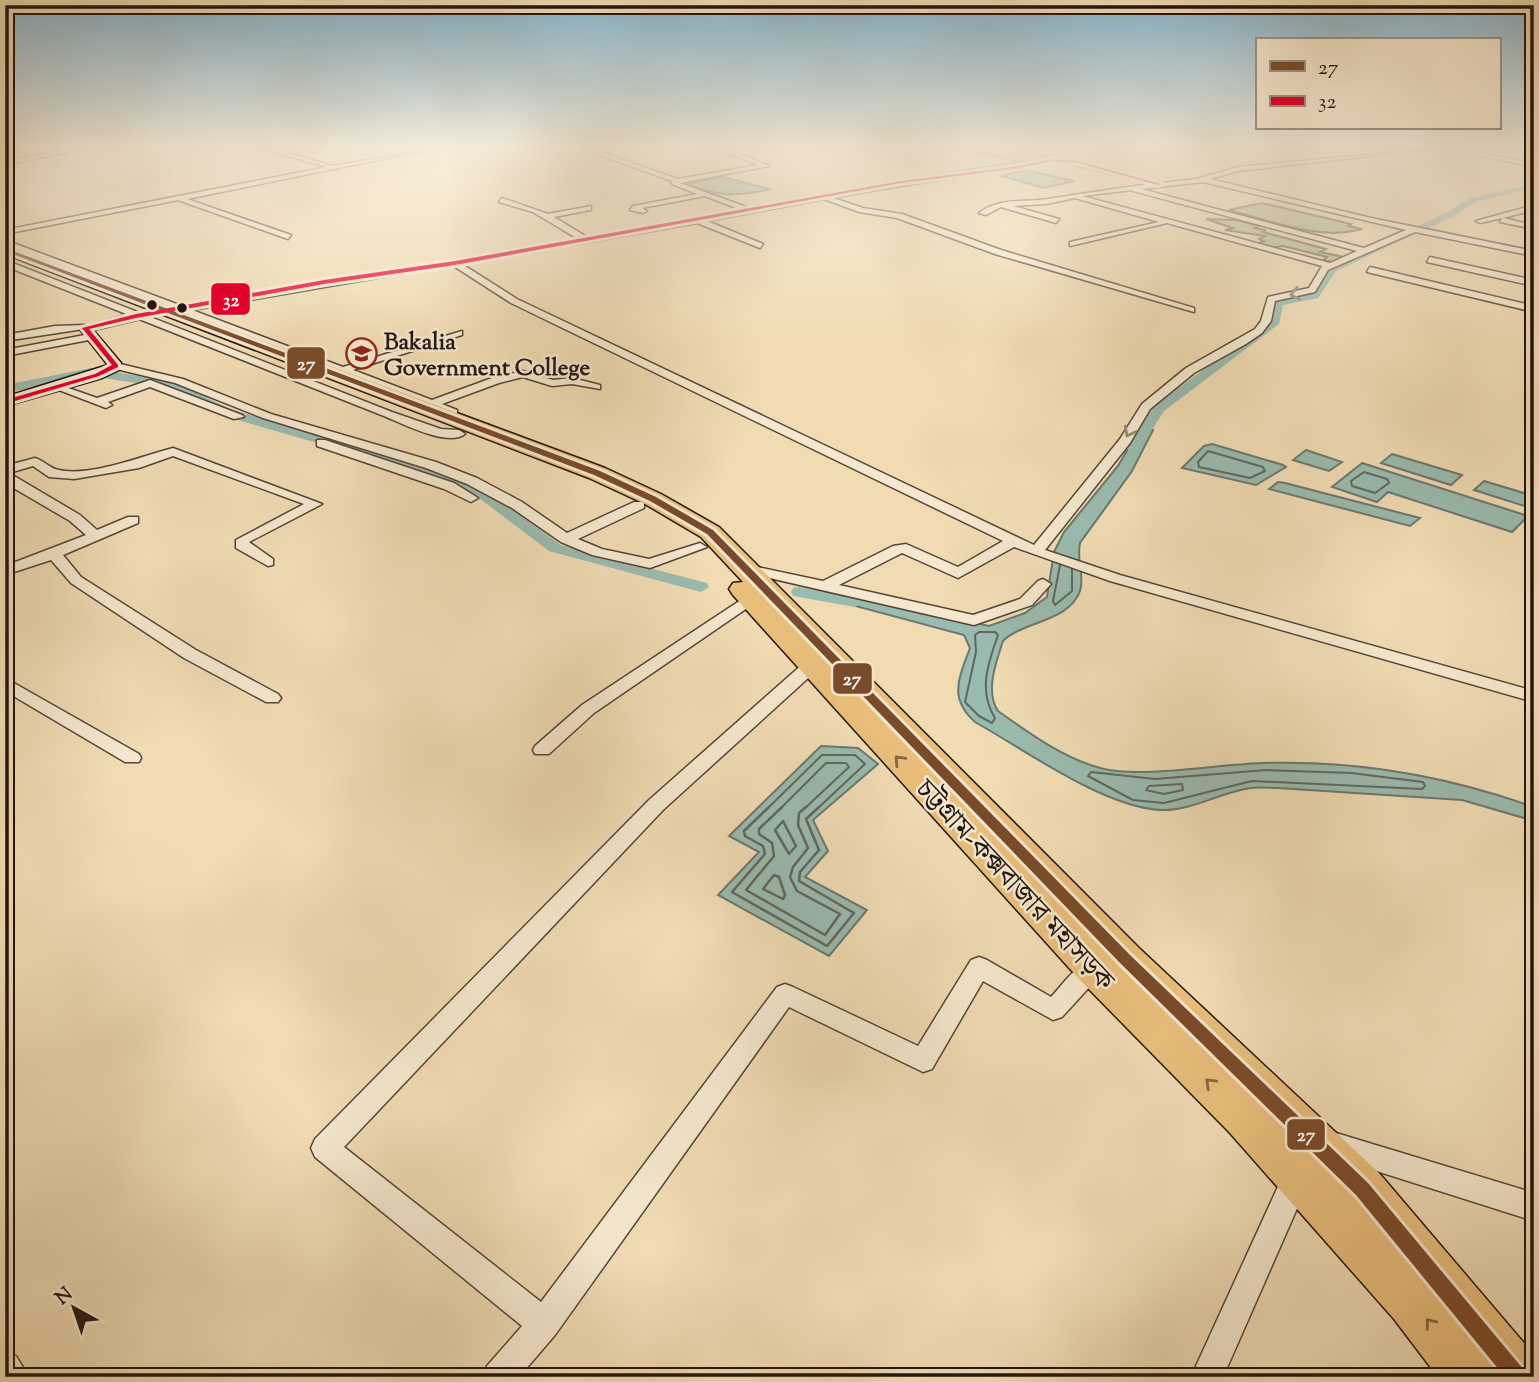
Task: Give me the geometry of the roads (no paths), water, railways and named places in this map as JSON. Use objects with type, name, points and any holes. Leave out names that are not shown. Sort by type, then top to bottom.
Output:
[{"type":"highway","name":"চট্টগ্রাম-কক্সবাজার মহাসড়ক","points":[[5,249],[653,499],[710,532],[811,666],[1094,969],[1246,1118],[1412,1301],[1472,1377]]},
{"type":"highway","name":"চট্টগ্রাম-কক্সবাজার মহাসড়ক","points":[[5,256],[459,434],[559,464],[639,505],[686,534],[749,584],[1125,959],[1362,1189],[1517,1377]]},
{"type":"street","points":[[5,232],[104,212]]},
{"type":"street","points":[[219,212],[288,237]]},
{"type":"street","points":[[539,212],[549,216],[586,240]]},
{"type":"street","points":[[549,216],[566,212]]},
{"type":"street","points":[[178,309],[324,282],[455,263],[746,212]]},
{"type":"street","points":[[873,212],[899,216],[998,252],[1191,310]]},
{"type":"street","points":[[1028,212],[1056,221]]},
{"type":"street","points":[[1133,212],[1328,265]]},
{"type":"street","points":[[1215,212],[1363,250]]},
{"type":"street","points":[[1344,212],[1534,254]]},
{"type":"street","points":[[1480,221],[1520,212]]},
{"type":"street","points":[[1492,218],[1534,227]]},
{"type":"street","points":[[698,221],[760,246]]},
{"type":"street","points":[[1073,244],[1166,222]]},
{"type":"street","points":[[1044,554],[1126,440],[1128,430],[1155,400],[1201,364],[1226,352],[1264,325],[1271,299],[1312,290],[1325,268],[1348,261],[1363,250],[1415,229]]},
{"type":"street","points":[[5,242],[556,453],[560,456],[559,464]]},
{"type":"street","points":[[1430,260],[1534,283]]},
{"type":"street","points":[[5,263],[439,433],[459,434]]},
{"type":"street","points":[[455,263],[527,308],[1044,554],[1534,697]]},
{"type":"street","points":[[1370,270],[1534,309]]},
{"type":"street","points":[[5,354],[141,315]]},
{"type":"street","points":[[5,338],[55,329],[88,332]]},
{"type":"street","points":[[88,332],[108,370]]},
{"type":"street","points":[[343,370],[458,333]]},
{"type":"street","points":[[5,402],[108,370],[179,381],[267,416],[431,465],[471,481],[517,505],[566,539],[597,552],[650,564],[700,547]]},
{"type":"street","points":[[432,404],[496,380],[523,374],[552,383],[572,381],[596,387]]},
{"type":"street","points":[[97,402],[146,384],[165,387],[229,415],[420,476],[471,498]]},
{"type":"street","points":[[57,387],[113,408]]},
{"type":"street","points":[[5,470],[35,462],[54,474],[74,475],[139,464],[173,452],[315,505],[243,540],[242,545],[268,562]]},
{"type":"street","points":[[5,476],[30,494],[84,521],[94,535]]},
{"type":"street","points":[[566,539],[639,505]]},
{"type":"street","points":[[5,571],[133,520]]},
{"type":"street","points":[[827,585],[898,549],[906,548],[958,573],[1014,541]]},
{"type":"street","points":[[52,554],[65,564],[76,580],[190,654],[272,698]]},
{"type":"street","points":[[542,750],[588,709],[749,584],[827,585],[974,620],[1026,602],[1043,584]]},
{"type":"street","points":[[544,1324],[325,1148],[656,805],[811,666]]},
{"type":"street","points":[[5,683],[132,758]]},
{"type":"street","points":[[498,1377],[544,1324],[785,994],[923,1060],[979,967],[1054,1010],[1094,969]]},
{"type":"street","points":[[1246,1118],[1534,1208]]},
{"type":"street","points":[[1207,1377],[1298,1175]]},
{"type":"street","points":[[5,1367],[13,1377]]},
{"type":"water","points":[[1140,428],[1153,430],[1132,471],[1080,543],[1081,585],[1074,601],[1056,615],[1022,629],[1003,641],[992,686],[992,695],[998,711],[1062,752],[1104,769],[1139,772],[1263,763],[1367,767],[1435,779],[1501,796],[1534,807],[1534,821],[1462,800],[1278,788],[1240,790],[1197,804],[1163,810],[1117,800],[1066,776],[975,722],[961,705],[959,696],[962,669],[970,648],[964,635],[833,600],[831,596],[843,593],[989,626],[1025,613],[1047,597],[1054,552],[1064,532],[1118,466]]},
{"type":"water","points":[[1212,444],[1286,467],[1256,485],[1182,468],[1204,446]]},
{"type":"water","points":[[1306,450],[1342,462],[1329,471],[1293,460]]},
{"type":"water","points":[[1392,454],[1462,475],[1451,485],[1381,463]]},
{"type":"water","points":[[1362,463],[1528,516],[1512,532],[1388,492],[1377,502],[1332,487]]},
{"type":"water","points":[[1484,481],[1534,496],[1534,509],[1474,490]]},
{"type":"water","points":[[1278,482],[1420,518],[1410,526],[1269,489]]},
{"type":"water","points":[[821,746],[858,748],[878,764],[813,820],[828,851],[805,877],[867,910],[829,956],[718,895],[759,852],[729,836]]},
{"type":"waterway","points":[[1133,449],[1159,409],[1275,322],[1278,303],[1314,296],[1333,269],[1453,212]]},
{"type":"waterway","points":[[5,389],[91,372],[171,385],[225,412],[357,450],[480,492],[555,548],[701,587]]},
{"type":"waterway","points":[[799,592],[855,602]]},
{"type":"tunnel","points":[[146,314],[174,310]]},
{"type":"place","name":"Bakalia Government College","points":[[361,354]]}]
